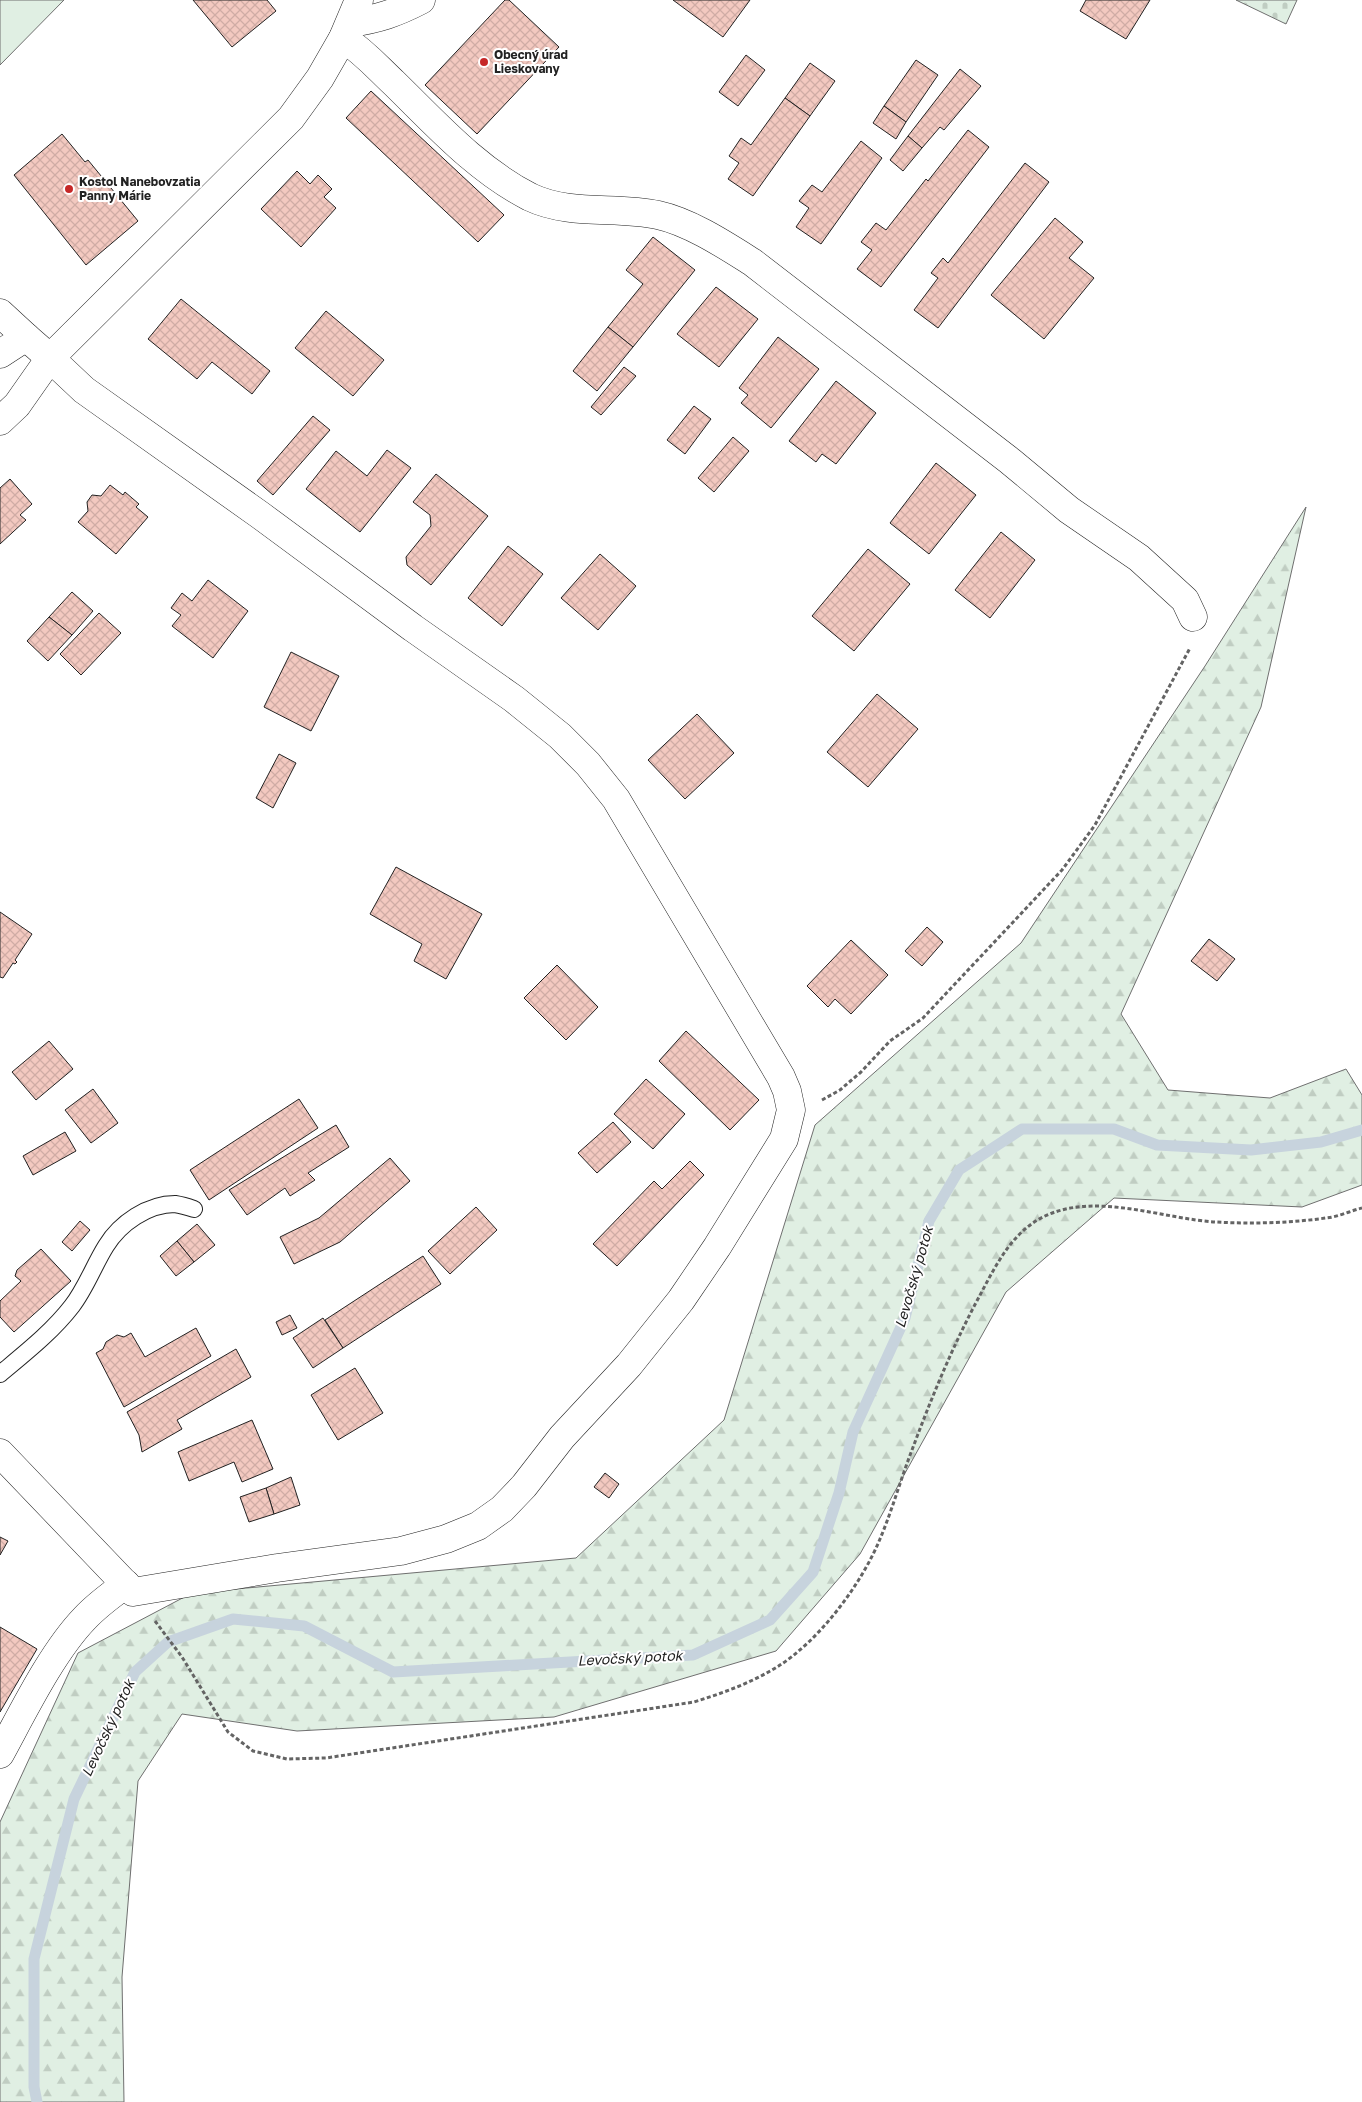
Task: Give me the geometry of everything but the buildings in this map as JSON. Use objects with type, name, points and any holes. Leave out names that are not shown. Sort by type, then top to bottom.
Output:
[{"type":"street","points":[[351,20],[378,19],[399,12],[421,0]]},
{"type":"street","points":[[0,421],[17,405],[50,358],[291,118],[320,78],[351,20]]},
{"type":"street","points":[[351,20],[364,52],[468,155],[504,182],[532,198],[566,208],[658,215],[721,242],[752,262],[1070,510],[1139,558],[1185,600],[1193,617]]},
{"type":"street","points":[[0,313],[84,390],[514,699],[560,736],[588,764],[616,799],[645,844],[781,1077],[787,1091],[791,1110],[784,1138],[717,1247],[681,1300],[629,1365],[562,1437],[524,1486],[502,1509],[478,1526],[446,1539],[401,1551],[129,1588],[105,1599],[84,1619],[64,1643],[0,1754]]},
{"type":"street","points":[[0,354],[26,338]]},
{"type":"street","points":[[0,1453],[129,1588]]},
{"type":"lane","points":[[0,1374],[56,1326],[74,1304],[107,1244],[125,1225],[140,1213],[156,1207],[176,1204],[194,1209]]},
{"type":"path","points":[[791,1110],[816,1104],[840,1090],[861,1072],[890,1041],[923,1018],[1062,870],[1095,825],[1189,652],[1193,637],[1193,617]]},
{"type":"path","points":[[129,1588],[182,1657],[228,1732],[252,1751],[287,1759],[326,1758],[702,1699],[736,1689],[778,1666],[820,1631],[856,1583],[879,1541],[933,1395],[971,1312],[997,1262],[1020,1232],[1043,1216],[1079,1206],[1122,1208],[1215,1222],[1271,1222],[1327,1218],[1362,1208]]},
{"type":"green space","points":[[0,0],[64,0],[0,65]]},
{"type":"green space","points":[[1236,0],[1297,0],[1286,24]]},
{"type":"green space","points":[[1306,507],[1261,707],[1121,1014],[1168,1090],[1270,1098],[1346,1069],[1362,1095],[1362,1185],[1302,1207],[1114,1198],[1006,1292],[860,1554],[776,1651],[554,1717],[297,1731],[182,1714],[138,1781],[122,1977],[124,2102],[0,2102],[0,1822],[78,1653],[192,1593],[576,1558],[724,1420],[815,1125],[1021,943],[1205,666]]},
{"type":"waterway","name":"Levočský potok","points":[[37,2102],[34,2087],[34,1959],[74,1799],[135,1672],[168,1642],[233,1619],[304,1626],[393,1672],[693,1655],[770,1620],[813,1572],[839,1493],[853,1432],[905,1318],[929,1221],[959,1170],[1022,1129],[1114,1129],[1157,1145],[1251,1150],[1321,1142],[1362,1130]]},
{"type":"place","name":"Obecný úrad Lieskovany","points":[[484,62]]},
{"type":"place","name":"Kostol Nanebovzatia Panny Márie","points":[[69,189]]}]
